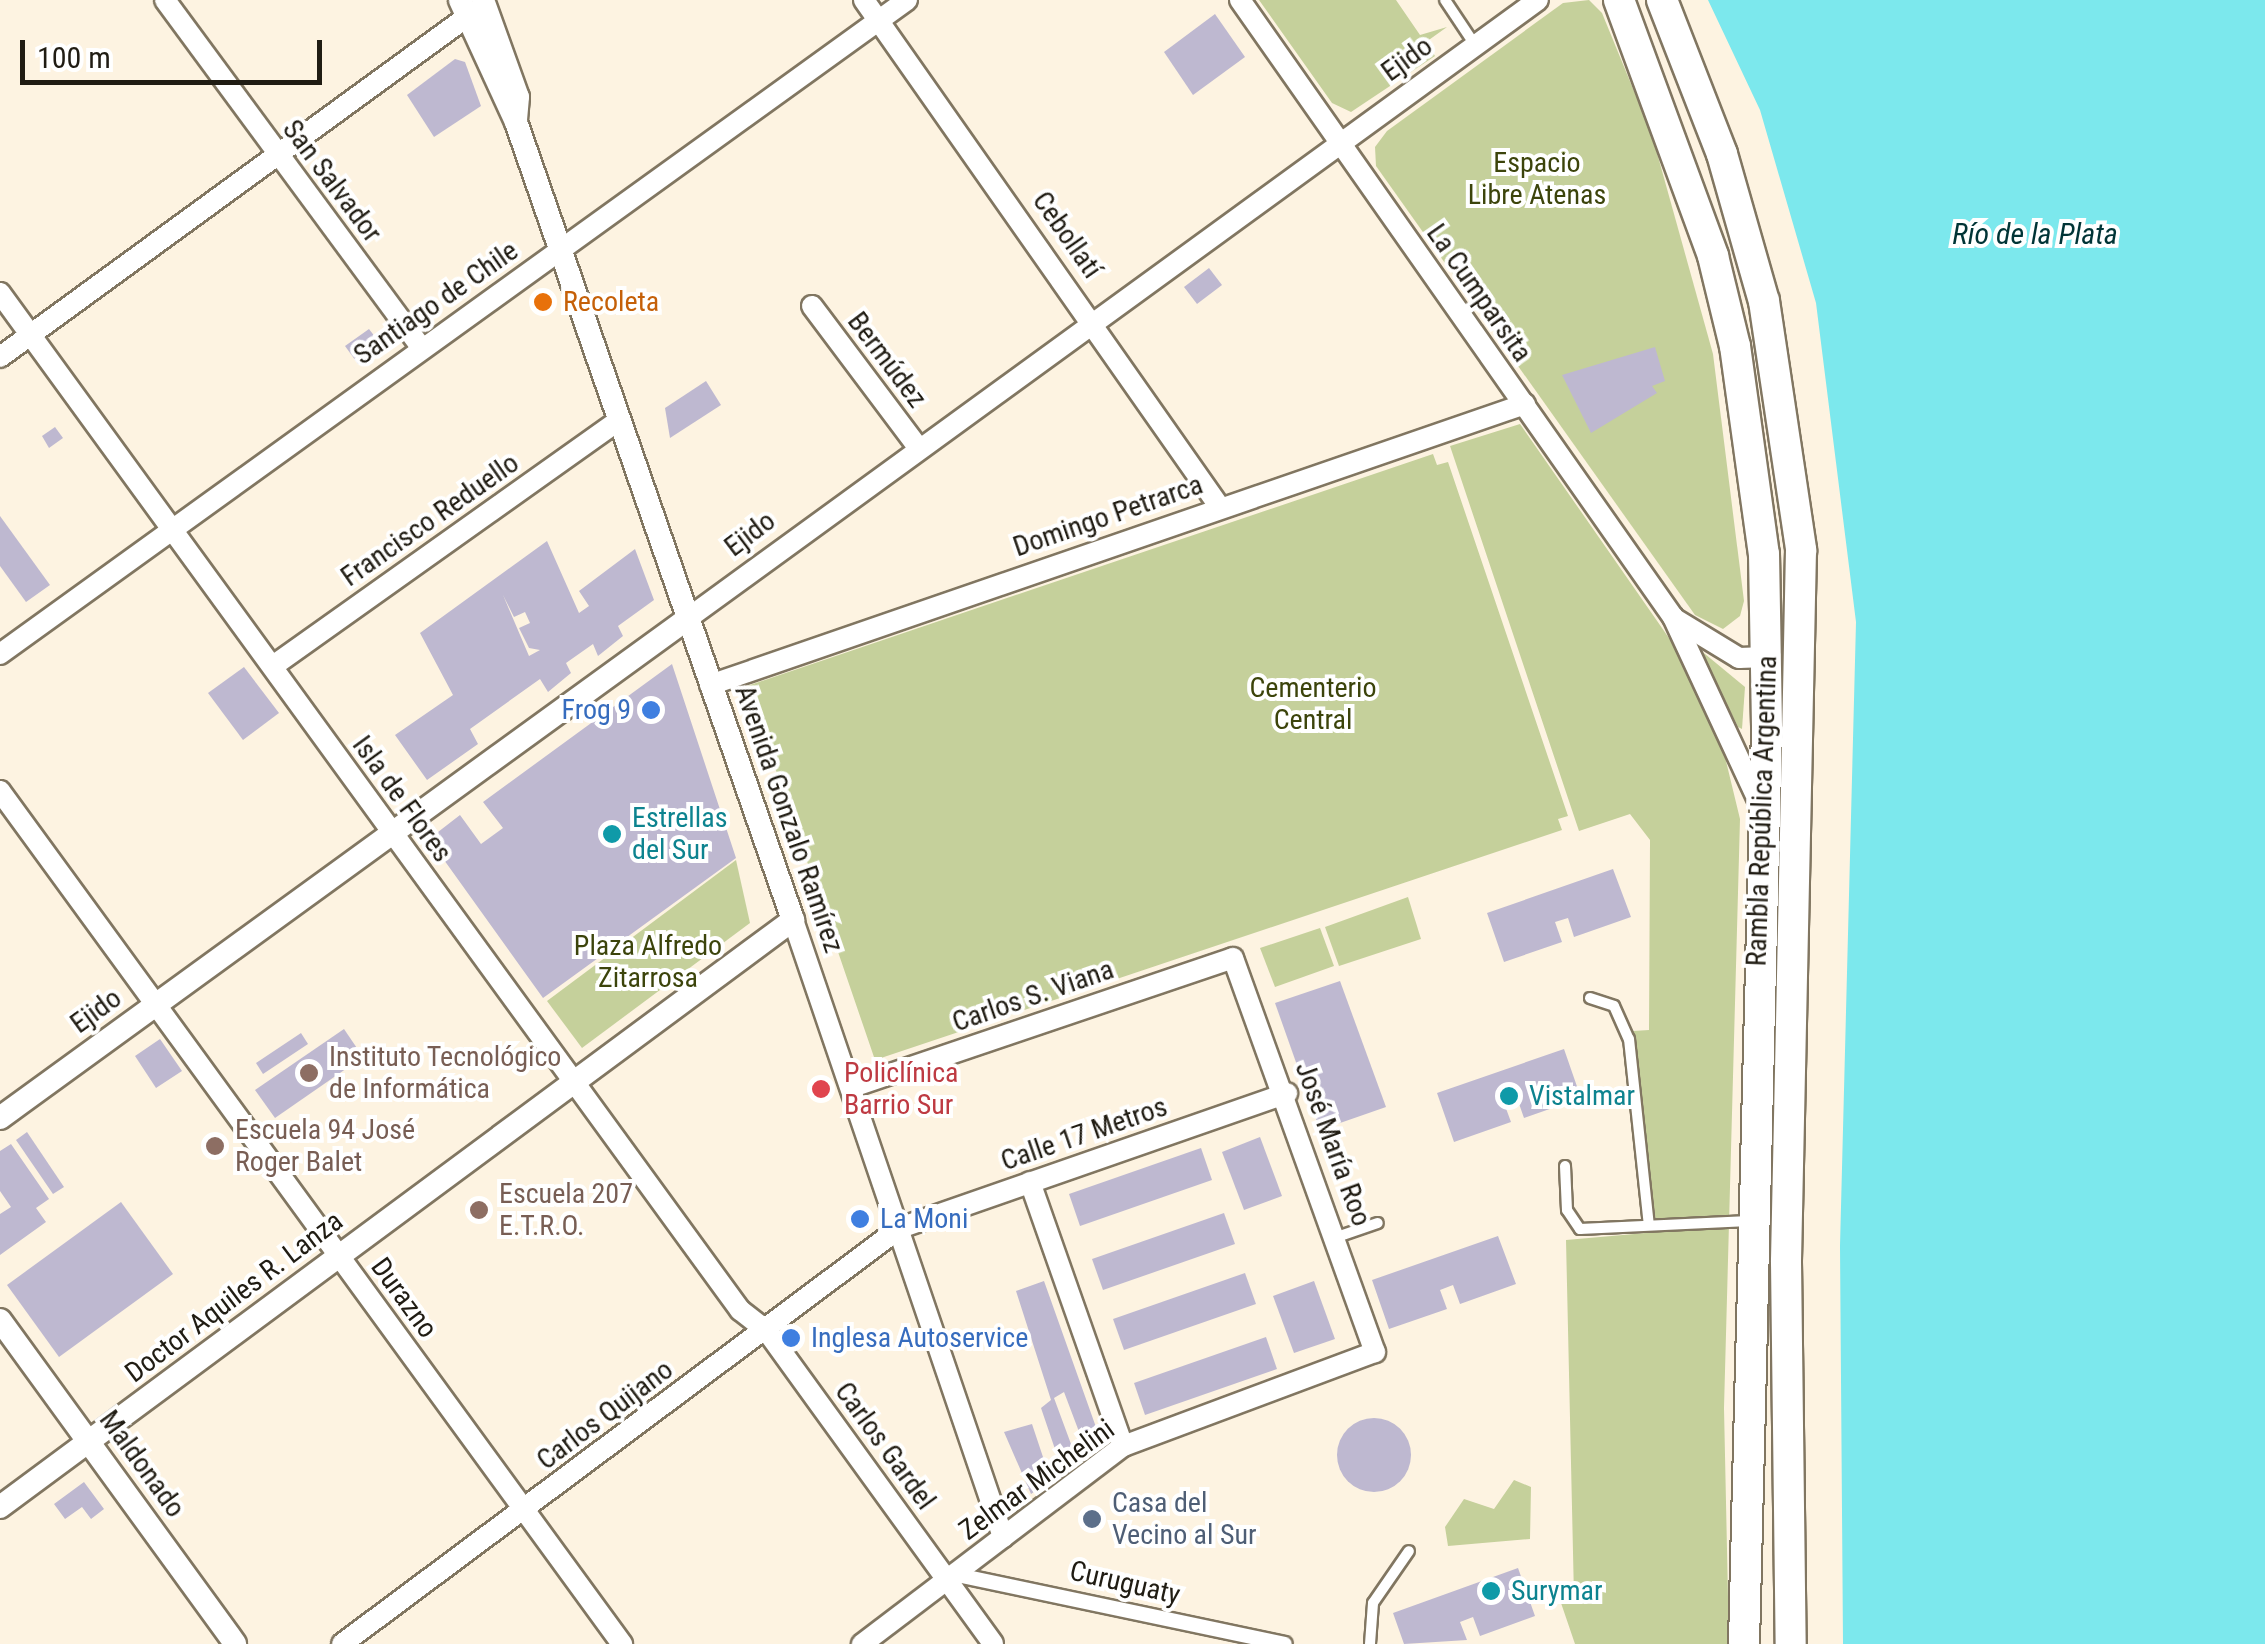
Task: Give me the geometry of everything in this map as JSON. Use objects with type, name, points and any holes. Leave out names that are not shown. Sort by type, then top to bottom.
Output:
[{"type":"main road","name":"Rambla República Argentina","points":[[1618,0],[1700,210],[1734,346],[1764,554],[1768,658],[1749,1221],[1744,1644]]},
{"type":"main road","name":"Rambla República Argentina","points":[[1662,0],[1722,154],[1764,300],[1801,550],[1786,1262],[1791,1644]]},
{"type":"street","name":"San Salvador","points":[[165,0],[420,346]]},
{"type":"street","name":"Cebollatí","points":[[864,0],[1219,506]]},
{"type":"street","name":"Santiago de Chile","points":[[0,654],[420,346],[907,0]]},
{"type":"street","name":"La Cumparsita","points":[[1240,0],[1673,618],[1764,816]]},
{"type":"street","name":"Ejido","points":[[0,1118],[394,834],[918,446],[1538,0]]},
{"type":"street","points":[[0,357],[471,5]]},
{"type":"street","name":"Avenida Gonzalo Ramírez","points":[[471,5],[561,248],[852,1087],[1002,1537]]},
{"type":"street","name":"Isla de Flores","points":[[0,293],[740,1310],[766,1330]]},
{"type":"street","name":"Bermúdez","points":[[812,306],[918,446]]},
{"type":"street","name":"Domingo Petrarca","points":[[710,685],[1219,506],[1525,404]]},
{"type":"street","name":"Francisco Reduello","points":[[273,666],[619,420]]},
{"type":"street","name":"La Cumparsita","points":[[1673,618],[1739,658],[1768,658]]},
{"type":"street","name":"Durazno","points":[[0,791],[622,1644]]},
{"type":"street","name":"Doctor Aquiles R. Lanza","points":[[0,1507],[338,1256],[577,1085],[793,920]]},
{"type":"street","name":"Carlos S. Viana","points":[[852,1087],[1233,958]]},
{"type":"street","name":"José María Roo","points":[[1233,958],[1287,1093],[1375,1352]]},
{"type":"street","name":"Calle 17 Metros","points":[[900,1228],[1287,1093]]},
{"type":"street","points":[[1030,1182],[1123,1446]]},
{"type":"street","name":"Carlos Quijano","points":[[342,1644],[900,1228]]},
{"type":"street","name":"Maldonado","points":[[0,1320],[235,1644]]},
{"type":"street","name":"Carlos Gardel","points":[[766,1330],[950,1577],[993,1644]]},
{"type":"street","name":"Zelmar Michelini","points":[[862,1644],[1123,1446],[1375,1352]]},
{"type":"street","name":"Curuguaty","points":[[950,1577],[1285,1644]]},
{"type":"lane","points":[[1446,0],[1476,46]]},
{"type":"lane","points":[[1590,998],[1614,1006],[1629,1040],[1649,1224]]},
{"type":"lane","points":[[1564,1166],[1567,1210],[1580,1228],[1749,1221]]},
{"type":"lane","points":[[1337,1237],[1378,1223]]},
{"type":"lane","points":[[1370,1644],[1373,1602],[1409,1551]]},
{"type":"green space","points":[[1259,0],[1396,0],[1420,35],[1447,27],[1426,42],[1435,56],[1351,112],[1332,103]]},
{"type":"green space","name":"Espacio Libre Atenas","points":[[1589,0],[1602,13],[1652,135],[1713,354],[1744,601],[1740,616],[1723,629],[1695,615],[1376,166],[1375,147],[1387,131],[1563,3]]},
{"type":"green space","points":[[1520,424],[1678,651],[1718,728],[1740,819],[1724,1408],[1729,1644],[1575,1644],[1561,1603],[1574,1597],[1566,1240],[1657,1232],[1633,1031],[1649,1030],[1650,840],[1630,814],[1579,831],[1450,446]]},
{"type":"green space","name":"Cementerio Central","points":[[1433,454],[1437,465],[1448,462],[1568,816],[1558,819],[1562,830],[875,1060],[747,686]]},
{"type":"green space","points":[[1699,649],[1745,687],[1742,729],[1738,727]]},
{"type":"green space","name":"Plaza Alfredo Zitarrosa","points":[[736,860],[750,923],[582,1048],[547,1001]]},
{"type":"green space","points":[[1408,897],[1421,939],[1339,966],[1325,927]]},
{"type":"green space","points":[[1320,928],[1334,966],[1275,987],[1260,948]]},
{"type":"green space","points":[[1514,1480],[1531,1487],[1530,1539],[1448,1546],[1445,1527],[1464,1499],[1494,1509]]},
{"type":"water","name":"Río de la Plata","points":[[1708,0],[2265,0],[2265,1644],[1843,1644],[1840,1246],[1856,622],[1816,303],[1760,110]]},
{"type":"building","points":[[1215,14],[1245,57],[1193,95],[1164,52]]},
{"type":"building","points":[[455,59],[465,62],[481,106],[434,137],[407,95]]},
{"type":"building","points":[[1209,268],[1222,285],[1197,304],[1184,287]]},
{"type":"building","points":[[369,329],[382,346],[358,364],[345,346]]},
{"type":"building","points":[[1655,347],[1665,381],[1652,386],[1657,393],[1591,433],[1562,375]]},
{"type":"building","points":[[706,381],[721,405],[670,438],[665,408]]},
{"type":"building","points":[[55,427],[63,438],[49,448],[42,436]]},
{"type":"building","points":[[0,516],[50,585],[26,602],[0,566]]},
{"type":"building","points":[[547,541],[579,613],[589,606],[579,591],[635,549],[654,600],[618,626],[623,636],[598,656],[593,644],[566,663],[571,673],[548,692],[540,679],[470,729],[478,744],[427,780],[395,735],[453,695],[420,633]],"holes":[[[503,595],[514,617],[525,612],[530,623],[519,628],[529,648],[540,650],[529,656]]]},
{"type":"building","name":"Estrellas del Sur","points":[[672,664],[736,858],[543,998],[429,839],[460,815],[481,844],[503,828],[483,802]]},
{"type":"building","points":[[244,667],[279,713],[243,740],[208,693]]},
{"type":"building","points":[[1613,869],[1631,917],[1574,937],[1568,918],[1555,922],[1562,942],[1504,962],[1487,913]]},
{"type":"building","points":[[1340,981],[1386,1107],[1320,1130],[1275,1003]]},
{"type":"building","name":"Instituto Tecnológico de Informática","points":[[344,1029],[363,1057],[275,1118],[255,1090]]},
{"type":"building","points":[[301,1033],[308,1044],[263,1074],[256,1063]]},
{"type":"building","points":[[160,1039],[182,1071],[156,1088],[135,1056]]},
{"type":"building","name":"Vistalmar","points":[[1564,1049],[1581,1098],[1524,1118],[1517,1098],[1504,1103],[1511,1122],[1454,1142],[1437,1093]]},
{"type":"building","points":[[27,1132],[64,1187],[53,1194],[16,1140]]},
{"type":"building","points":[[1260,1137],[1282,1196],[1244,1210],[1222,1152]]},
{"type":"building","points":[[11,1144],[49,1199],[36,1208],[46,1222],[0,1255],[0,1214],[11,1207],[0,1191],[0,1151]]},
{"type":"building","points":[[1201,1148],[1212,1180],[1080,1226],[1069,1194]]},
{"type":"building","points":[[121,1202],[173,1274],[59,1357],[7,1285]]},
{"type":"building","points":[[1224,1213],[1235,1244],[1103,1290],[1092,1259]]},
{"type":"building","points":[[1498,1236],[1516,1284],[1460,1304],[1453,1285],[1440,1290],[1447,1309],[1389,1329],[1372,1280]]},
{"type":"building","points":[[1245,1273],[1256,1304],[1124,1350],[1113,1319]]},
{"type":"building","points":[[1044,1281],[1102,1444],[1031,1494],[1004,1432],[1032,1424],[1045,1463],[1057,1455],[1041,1408],[1051,1400],[1016,1291]],"holes":[[[1064,1392],[1081,1437],[1071,1444],[1054,1398]]]},
{"type":"building","points":[[1314,1281],[1335,1339],[1294,1353],[1273,1296]]},
{"type":"building","points":[[1266,1337],[1277,1369],[1145,1415],[1134,1383]]},
{"type":"building","points":[[1374,1418],[1400,1429],[1411,1455],[1400,1481],[1374,1492],[1348,1481],[1337,1455],[1348,1429]]},
{"type":"building","points":[[84,1482],[104,1509],[91,1519],[82,1507],[65,1519],[54,1504]]},
{"type":"building","name":"Surymar","points":[[1518,1568],[1535,1616],[1480,1636],[1473,1617],[1460,1622],[1467,1640],[1404,1644],[1393,1613]]},
{"type":"place","name":"Recoleta","points":[[543,302]]},
{"type":"place","name":"Frog 9","points":[[651,710]]},
{"type":"place","name":"Estrellas del Sur","points":[[612,834]]},
{"type":"place","name":"Instituto Tecnológico de Informática","points":[[309,1073]]},
{"type":"place","name":"Policlínica Barrio Sur","points":[[821,1089]]},
{"type":"place","name":"Vistalmar","points":[[1509,1096]]},
{"type":"place","name":"Escuela 94 José Roger Balet","points":[[215,1146]]},
{"type":"place","name":"Escuela 207 E.T.R.O.","points":[[479,1210]]},
{"type":"place","name":"La Moni","points":[[860,1219]]},
{"type":"place","name":"Inglesa Autoservice","points":[[791,1338]]},
{"type":"place","name":"Casa del Vecino al Sur","points":[[1092,1519]]},
{"type":"place","name":"Surymar","points":[[1491,1591]]}]
